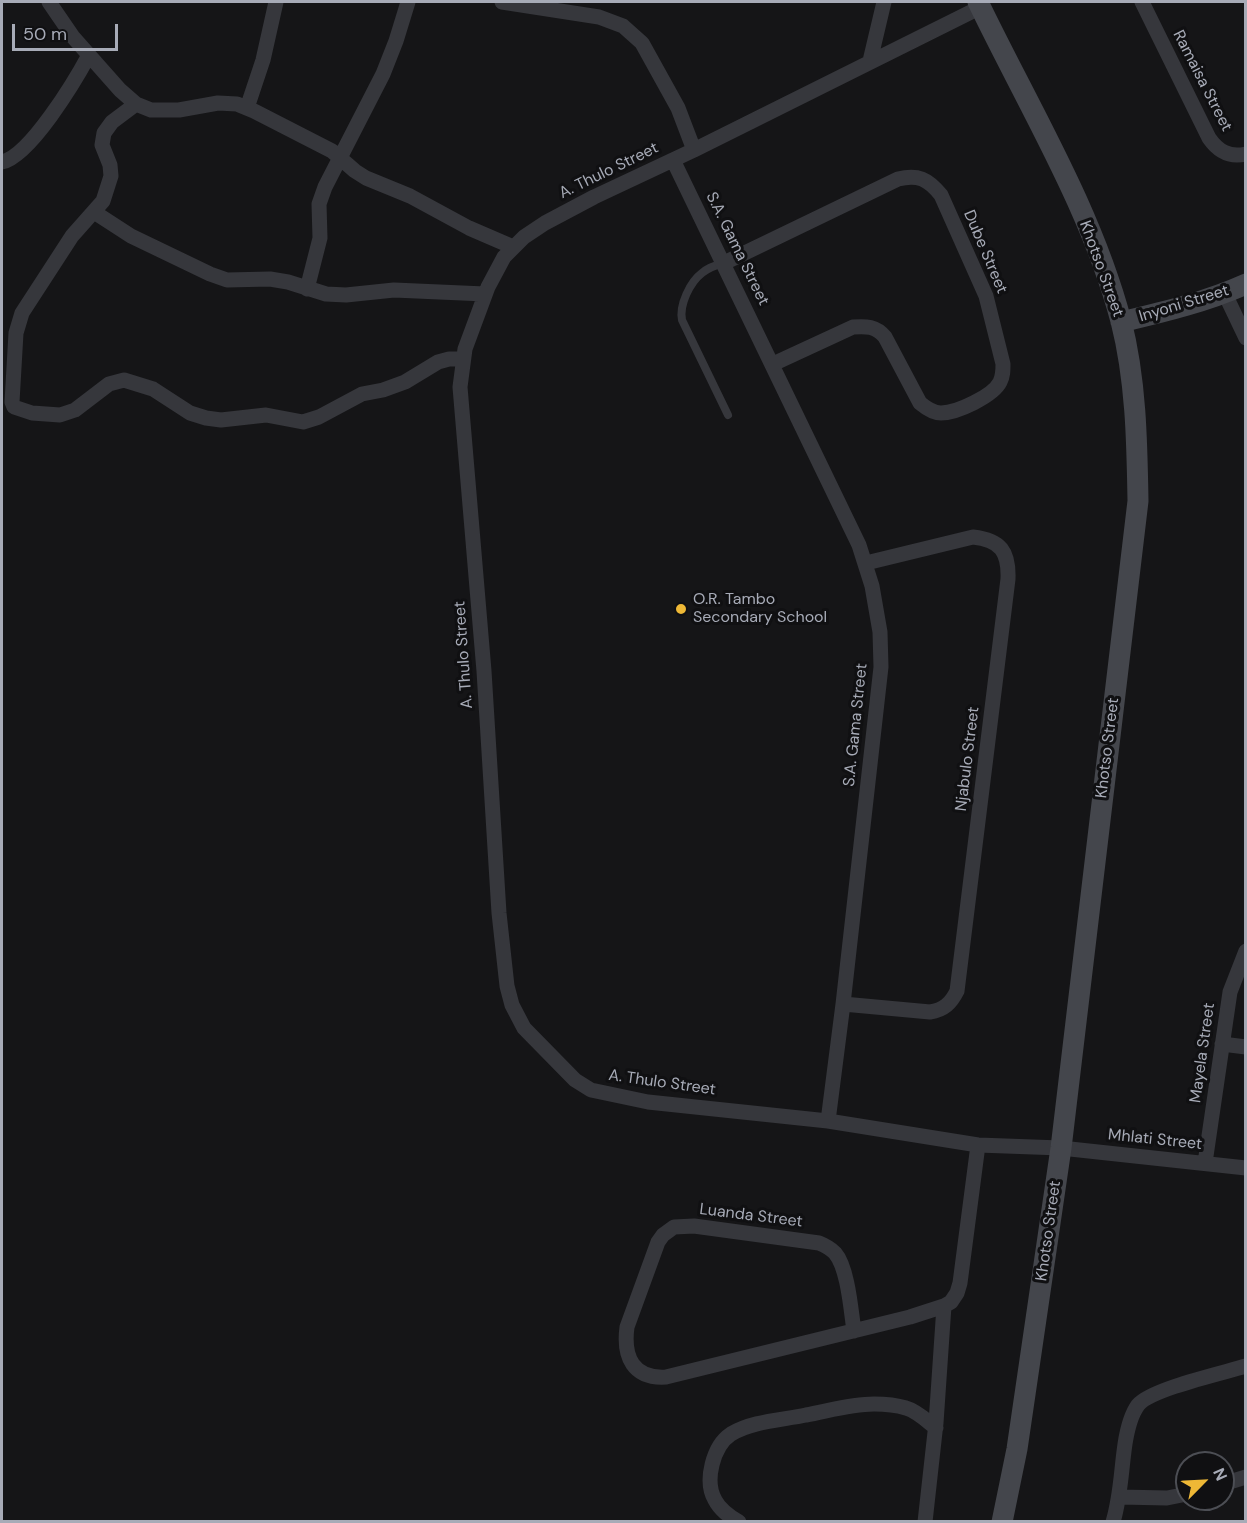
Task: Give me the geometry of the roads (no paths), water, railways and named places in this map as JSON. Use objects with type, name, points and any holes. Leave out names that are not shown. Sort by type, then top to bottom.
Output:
[{"type":"street","points":[[49,2],[72,37],[135,104],[152,110],[179,110],[218,103],[237,104],[319,144],[366,178],[410,196],[469,228],[513,247]]},
{"type":"street","points":[[247,108],[263,60],[276,2]]},
{"type":"street","points":[[307,289],[320,238],[319,204],[325,187],[383,74],[408,2]]},
{"type":"street","points":[[501,2],[599,17],[623,26],[642,43],[678,108],[694,150]]},
{"type":"street","points":[[870,61],[884,2]]},
{"type":"street","name":"Ramaisa Street","points":[[1142,2],[1215,147],[1232,155],[1245,154]]},
{"type":"street","name":"A. Thulo Street","points":[[979,4],[694,150],[594,197],[534,230],[504,257],[485,294],[471,329],[463,359],[460,387],[484,671],[499,913],[507,986],[517,1016],[525,1028],[567,1072],[591,1090],[648,1102],[828,1121],[978,1145],[1061,1148]]},
{"type":"street","name":"Khotso Street","points":[[979,4],[1059,161],[1098,250],[1121,322],[1137,425],[1138,501],[1061,1148],[1017,1449],[1002,1521]]},
{"type":"street","points":[[2,162],[15,156],[32,138],[76,79],[89,55]]},
{"type":"street","points":[[135,104],[112,122],[104,133],[102,145],[110,165],[111,176],[103,201],[82,224],[57,258],[22,313],[16,333],[12,402],[15,408],[47,416],[66,414],[75,410],[109,384],[124,380],[153,389],[190,413],[206,418],[221,420],[260,414],[303,422],[319,417],[362,394],[405,382],[438,362],[463,359]]},
{"type":"street","name":"S.A. Gama Street","points":[[673,160],[860,545],[866,563],[880,632],[881,667],[828,1121]]},
{"type":"street","name":"Dube Street","points":[[724,263],[898,178],[911,176],[923,178],[932,184],[941,195],[986,296],[1003,364],[1003,373],[999,384],[981,399],[942,413],[927,409],[920,403],[885,337],[877,329],[865,326],[840,331],[773,364]]},
{"type":"street","points":[[94,212],[131,236],[210,273],[239,281],[259,279],[280,281],[326,294],[346,295],[394,290],[485,294]]},
{"type":"street","name":"Inyoni Street","points":[[1121,322],[1173,310],[1225,294],[1245,284]]},
{"type":"street","points":[[1225,294],[1245,338]]},
{"type":"street","name":"Njabulo Street","points":[[843,1004],[930,1012],[944,1008],[957,991],[1008,579],[1005,553],[995,543],[973,537],[866,563]]},
{"type":"street","name":"Mayela Street","points":[[1205,1163],[1230,992],[1245,951]]},
{"type":"street","points":[[1222,1044],[1245,1047]]},
{"type":"street","points":[[925,1521],[936,1428],[944,1306],[954,1298],[960,1283],[978,1145]]},
{"type":"street","name":"Mhlati Street","points":[[1061,1148],[1245,1168]]},
{"type":"street","name":"Luanda Street","points":[[854,1331],[841,1266],[834,1251],[827,1246],[760,1234],[679,1226],[668,1231],[658,1242],[627,1327],[625,1339],[628,1356],[633,1365],[653,1378],[666,1377],[854,1331],[944,1306]]},
{"type":"street","points":[[1113,1521],[1120,1497],[1127,1433],[1139,1404],[1158,1393],[1245,1366]]},
{"type":"street","points":[[739,1521],[723,1511],[715,1500],[711,1486],[711,1474],[714,1459],[722,1441],[740,1430],[841,1408],[873,1404],[907,1408],[919,1414],[936,1428]]},
{"type":"street","points":[[1120,1497],[1161,1498],[1175,1496]]},
{"type":"lane","points":[[724,263],[699,275],[681,311],[682,320],[728,415]]},
{"type":"place","name":"O.R. Tambo Secondary School","points":[[681,609]]}]
